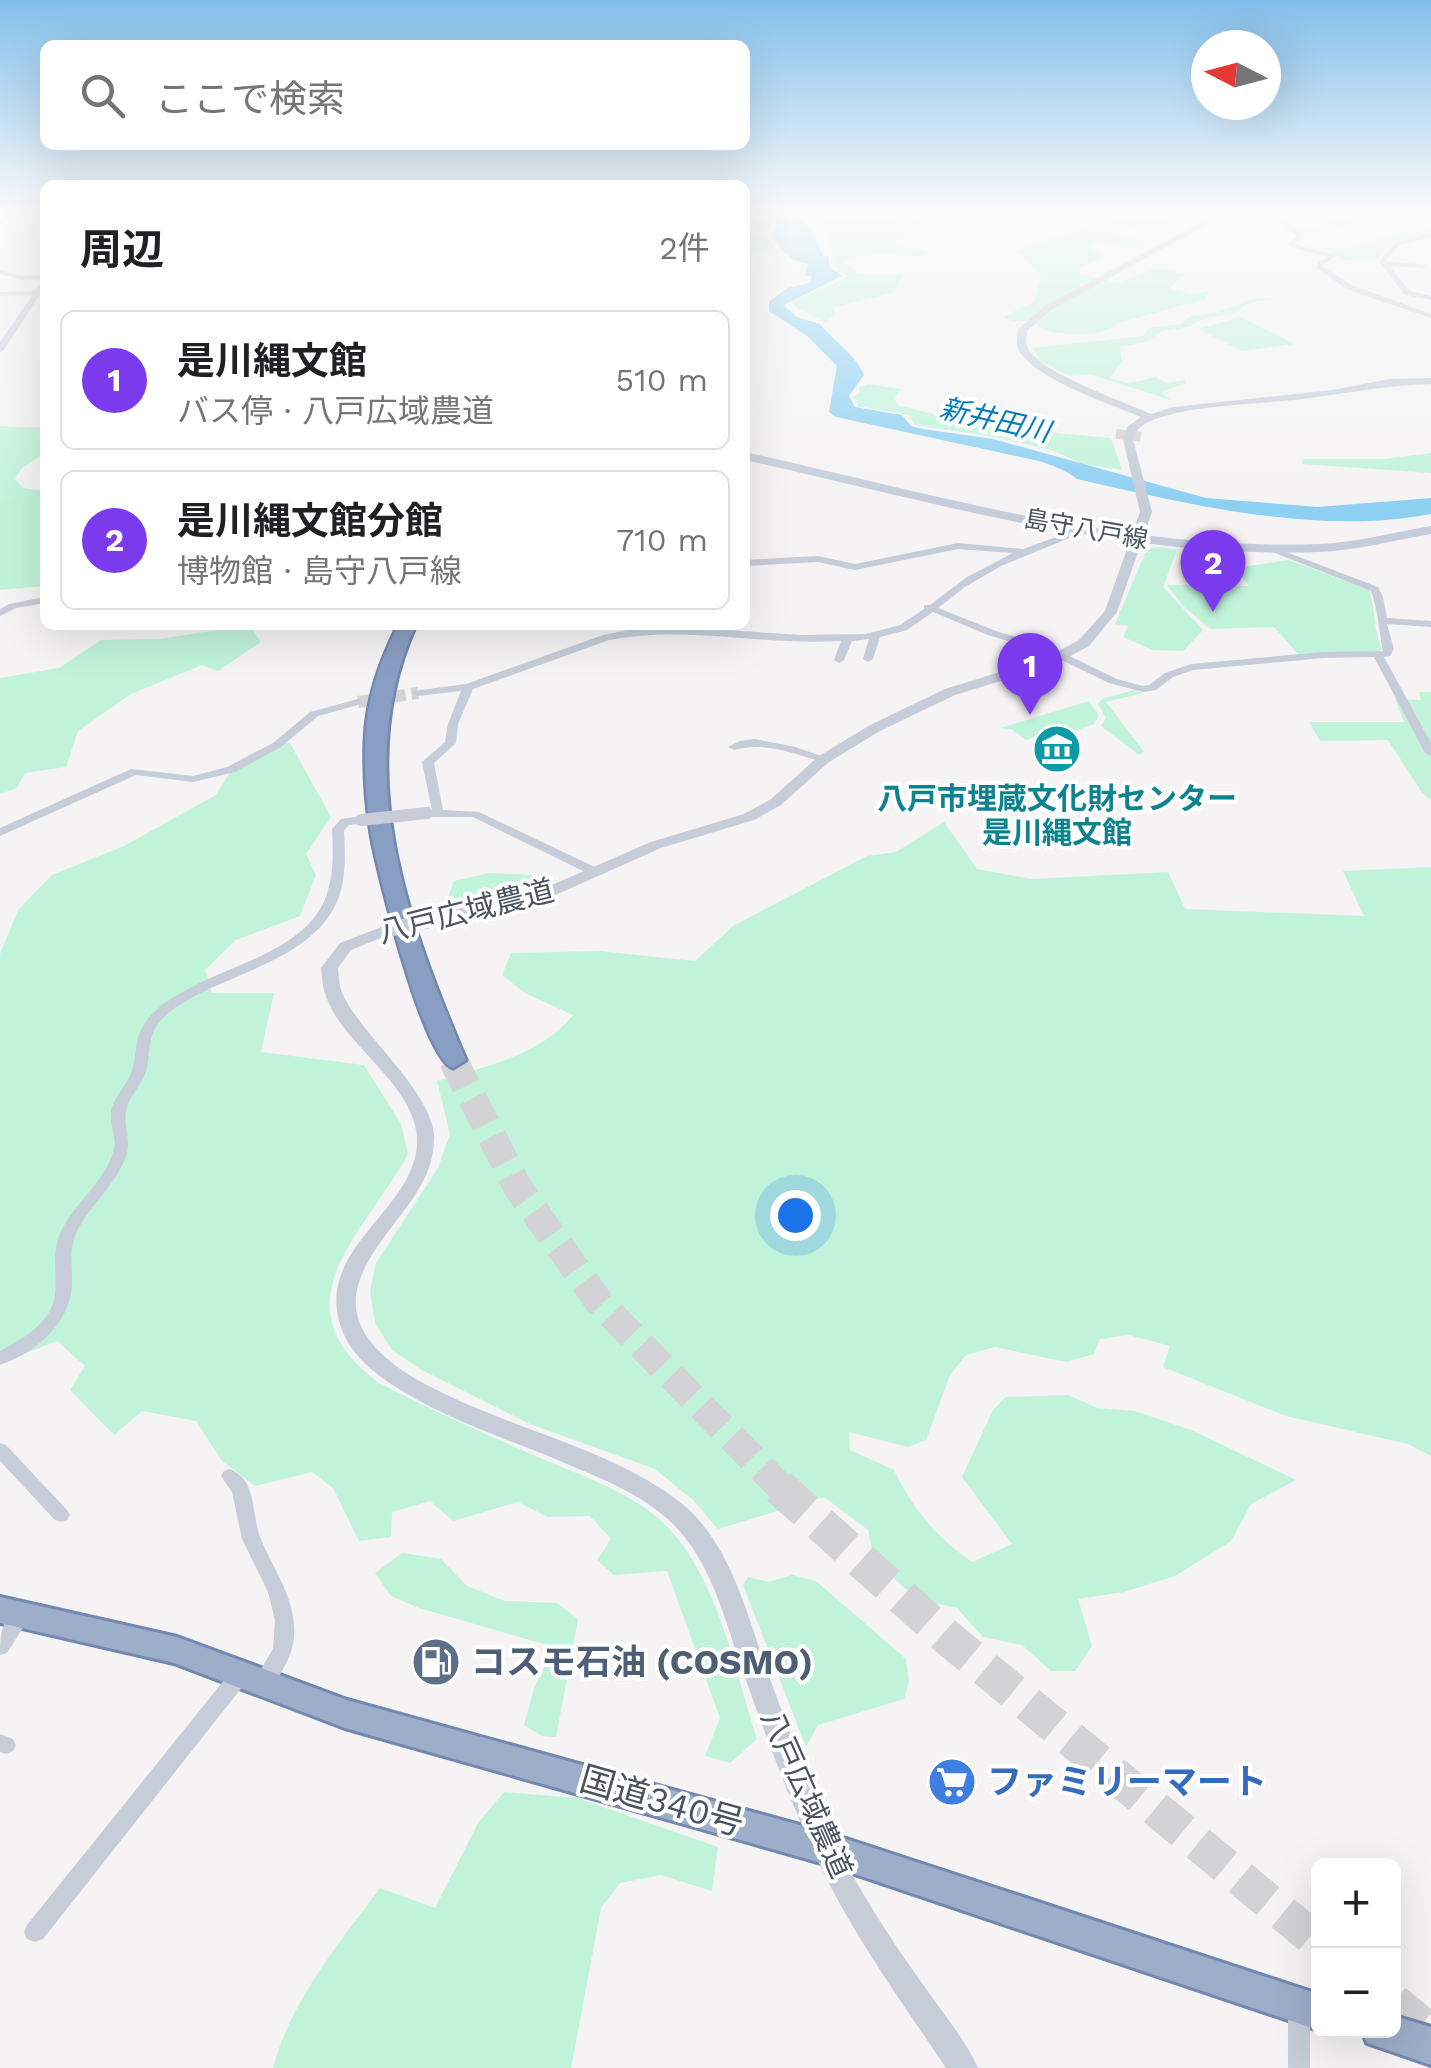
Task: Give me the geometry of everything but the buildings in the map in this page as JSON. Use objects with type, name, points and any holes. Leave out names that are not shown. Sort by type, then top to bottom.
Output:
[{"type":"highway","points":[[404,630],[385,680],[378,714],[382,826],[397,908],[423,990],[453,1060]]},
{"type":"highway","name":"国道340号","points":[[11,1612],[178,1650],[345,1714],[824,1848],[1309,2009]]},
{"type":"highway","points":[[1401,2037],[1431,2046]]},
{"type":"main road","name":"島守八戸線","points":[[750,457],[1084,530],[1204,548],[1342,546],[1431,530]]},
{"type":"street","points":[[0,349],[24,310]]},
{"type":"street","points":[[1046,310],[1022,329],[1022,346],[1040,367],[1150,418],[1196,406],[1334,392],[1388,382],[1429,383]]},
{"type":"street","name":"八戸広域農道","points":[[963,2068],[824,1848],[719,1574],[680,1516],[630,1483],[425,1392],[392,1374],[357,1340],[349,1320],[350,1277],[358,1258],[419,1169],[426,1135],[422,1116],[411,1098],[336,1004],[328,974],[331,961],[353,941],[545,894],[656,845],[749,817],[776,802],[824,759],[876,728],[950,692],[1063,655],[1084,644],[1106,622],[1139,538],[1146,504],[1129,434],[1150,418]]},
{"type":"street","points":[[418,694],[468,687],[607,637],[633,632],[848,637],[906,627],[968,580],[1024,551],[1084,530]]},
{"type":"street","points":[[750,563],[818,559],[855,567],[958,546],[1024,551]]},
{"type":"street","points":[[928,608],[980,630],[1063,655],[1113,680],[1147,690],[1192,667],[1323,655],[1378,656],[1389,650],[1379,630],[1379,598],[1368,584],[1270,549]]},
{"type":"street","points":[[0,614],[13,606],[40,601]]},
{"type":"street","points":[[1380,620],[1431,624]]},
{"type":"street","points":[[868,659],[876,634]]},
{"type":"street","points":[[839,660],[848,637]]},
{"type":"street","points":[[1378,656],[1431,753]]},
{"type":"street","points":[[432,813],[428,762],[450,743],[468,687]]},
{"type":"street","points":[[0,832],[135,771],[192,779],[231,770],[277,746],[314,714],[358,702]]},
{"type":"street","points":[[734,746],[743,742],[764,744],[824,759]]},
{"type":"street","points":[[0,1359],[32,1341],[56,1314],[64,1288],[67,1237],[117,1162],[123,1138],[118,1115],[140,1070],[142,1044],[151,1024],[185,996],[300,940],[322,922],[331,902],[338,862],[338,829],[345,822],[432,813],[475,814],[594,872]]},
{"type":"street","points":[[0,1450],[61,1515]]},
{"type":"street","points":[[35,1932],[251,1679],[281,1656],[286,1631],[275,1590],[247,1526],[241,1488],[230,1476]]},
{"type":"street","points":[[0,1647],[11,1612]]},
{"type":"street","points":[[1299,2068],[1309,2009]]},
{"type":"green space","points":[[799,310],[833,310],[836,314],[825,322]]},
{"type":"green space","points":[[1018,310],[1167,310],[1084,334],[1048,331],[1034,323],[1003,317]]},
{"type":"green space","points":[[1240,310],[1202,319],[1190,327],[1162,331],[1146,342],[1120,347],[1122,361],[1110,378],[1129,383],[1156,377],[1166,383],[1184,380],[1186,383],[1161,392],[1171,400],[1092,375],[1070,376],[1043,363],[1032,348],[1143,336],[1149,328],[1181,324],[1190,316]]},
{"type":"green space","points":[[1241,317],[1295,344],[1241,351],[1199,329]]},
{"type":"green space","points":[[868,384],[901,389],[895,398],[897,405],[949,418],[958,415],[1033,431],[1111,438],[1122,470],[1082,464],[1054,451],[996,437],[915,425],[908,415],[858,406],[853,397],[860,392],[859,387]]},
{"type":"green space","points":[[0,426],[40,428],[40,456],[22,468],[15,479],[23,488],[40,490],[40,586],[0,590]]},
{"type":"green space","points":[[1431,453],[1431,473],[1302,464],[1303,459],[1384,459]]},
{"type":"green space","points":[[1147,549],[1177,550],[1163,587],[1203,630],[1183,651],[1153,650],[1123,637],[1128,626],[1115,624]]},
{"type":"green space","points":[[1289,560],[1369,590],[1382,649],[1376,653],[1299,655],[1274,627],[1210,629],[1182,605],[1167,585],[1249,586],[1235,568]]},
{"type":"green space","points":[[217,630],[253,630],[261,642],[218,671],[202,665],[131,694],[78,731],[66,767],[25,773],[17,788],[0,794],[0,678],[59,668],[101,640],[160,639]]},
{"type":"green space","points":[[1134,690],[1143,693],[1106,702],[1144,752],[1139,755],[1101,726],[1106,718],[1098,704],[1102,699]]},
{"type":"green space","points":[[1419,692],[1431,692],[1431,800],[1388,740],[1320,741],[1309,722],[1404,722],[1395,699],[1421,700]]},
{"type":"green space","points":[[1089,701],[1099,716],[1094,724],[1074,731],[1066,726],[1026,740],[1011,729],[1000,728]]},
{"type":"green space","points":[[275,742],[290,743],[331,817],[306,854],[316,875],[300,916],[236,940],[205,970],[212,993],[274,993],[261,1052],[364,1065],[401,1124],[408,1154],[337,1269],[330,1297],[333,1325],[348,1354],[379,1383],[608,1487],[664,1523],[706,1584],[757,1739],[730,1763],[705,1756],[720,1718],[667,1571],[614,1575],[597,1560],[611,1539],[590,1516],[548,1517],[518,1502],[453,1521],[430,1501],[392,1512],[391,1537],[359,1541],[333,1488],[312,1472],[255,1486],[222,1461],[196,1421],[142,1411],[114,1435],[70,1390],[85,1366],[57,1341],[0,1363],[0,954],[18,910],[52,875],[124,846],[216,795],[228,775]]},
{"type":"green space","points":[[944,822],[977,869],[1032,879],[1168,872],[1185,909],[1364,916],[1343,871],[1431,867],[1431,1456],[1408,1444],[1286,1416],[1163,1367],[1170,1346],[1129,1335],[1100,1339],[1094,1354],[1066,1362],[995,1347],[966,1355],[950,1375],[926,1440],[908,1447],[849,1432],[850,1450],[894,1470],[926,1521],[972,1562],[1012,1544],[962,1477],[993,1410],[1006,1397],[1068,1395],[1097,1408],[1135,1411],[1191,1430],[1296,1480],[1251,1504],[1231,1541],[1175,1576],[1124,1592],[1078,1599],[1092,1646],[1075,1671],[1051,1671],[1022,1645],[983,1637],[957,1608],[918,1600],[874,1561],[868,1530],[824,1497],[718,1529],[693,1500],[655,1469],[530,1424],[420,1369],[392,1350],[375,1323],[370,1291],[376,1263],[438,1168],[450,1134],[437,1081],[528,1050],[560,1029],[573,1015],[525,993],[502,975],[511,953],[599,951],[695,961],[733,926],[867,856],[896,852]]},
{"type":"green space","points":[[489,873],[534,875],[551,881],[486,902],[448,898],[454,881]]},
{"type":"green space","points":[[402,1553],[441,1559],[467,1586],[505,1601],[557,1603],[578,1619],[556,1737],[542,1736],[524,1725],[534,1688],[554,1647],[419,1608],[391,1596],[375,1573]]},
{"type":"green space","points":[[792,1575],[816,1581],[906,1659],[909,1682],[904,1699],[818,1725],[806,1747],[743,1585],[748,1577],[769,1582]]},
{"type":"green space","points":[[504,1792],[577,1798],[718,1847],[712,1891],[661,1875],[620,1883],[601,1908],[571,2068],[273,2068],[304,1996],[380,1888],[435,1908],[478,1823]]},
{"type":"water","points":[[789,310],[797,317],[820,324],[856,361],[864,375],[849,396],[855,407],[902,415],[911,426],[993,439],[1206,498],[1318,507],[1431,498],[1431,514],[1343,521],[1208,507],[1077,479],[1039,461],[836,417],[829,412],[837,366],[807,336],[769,311]]},
{"type":"tunnel","points":[[1116,434],[1143,437]]},
{"type":"tunnel","points":[[358,702],[418,693]]},
{"type":"tunnel","points":[[453,1060],[518,1188],[599,1302],[782,1489]]},
{"type":"tunnel","points":[[779,1487],[949,1639],[1311,1936]]},
{"type":"tunnel","points":[[1401,2008],[1431,2032]]},
{"type":"place","name":"是川縄文館分館","points":[[1213,612]]},
{"type":"place","name":"是川縄文館","points":[[1030,715]]},
{"type":"place","name":"八戸市埋蔵文化財センター 是川縄文館","points":[[1057,749]]},
{"type":"place","name":"コスモ石油 (COSMO)","points":[[436,1662]]},
{"type":"place","name":"ファミリーマート","points":[[952,1782]]},
{"type":"water label","name":"新井田川","points":[[995,420]]}]
